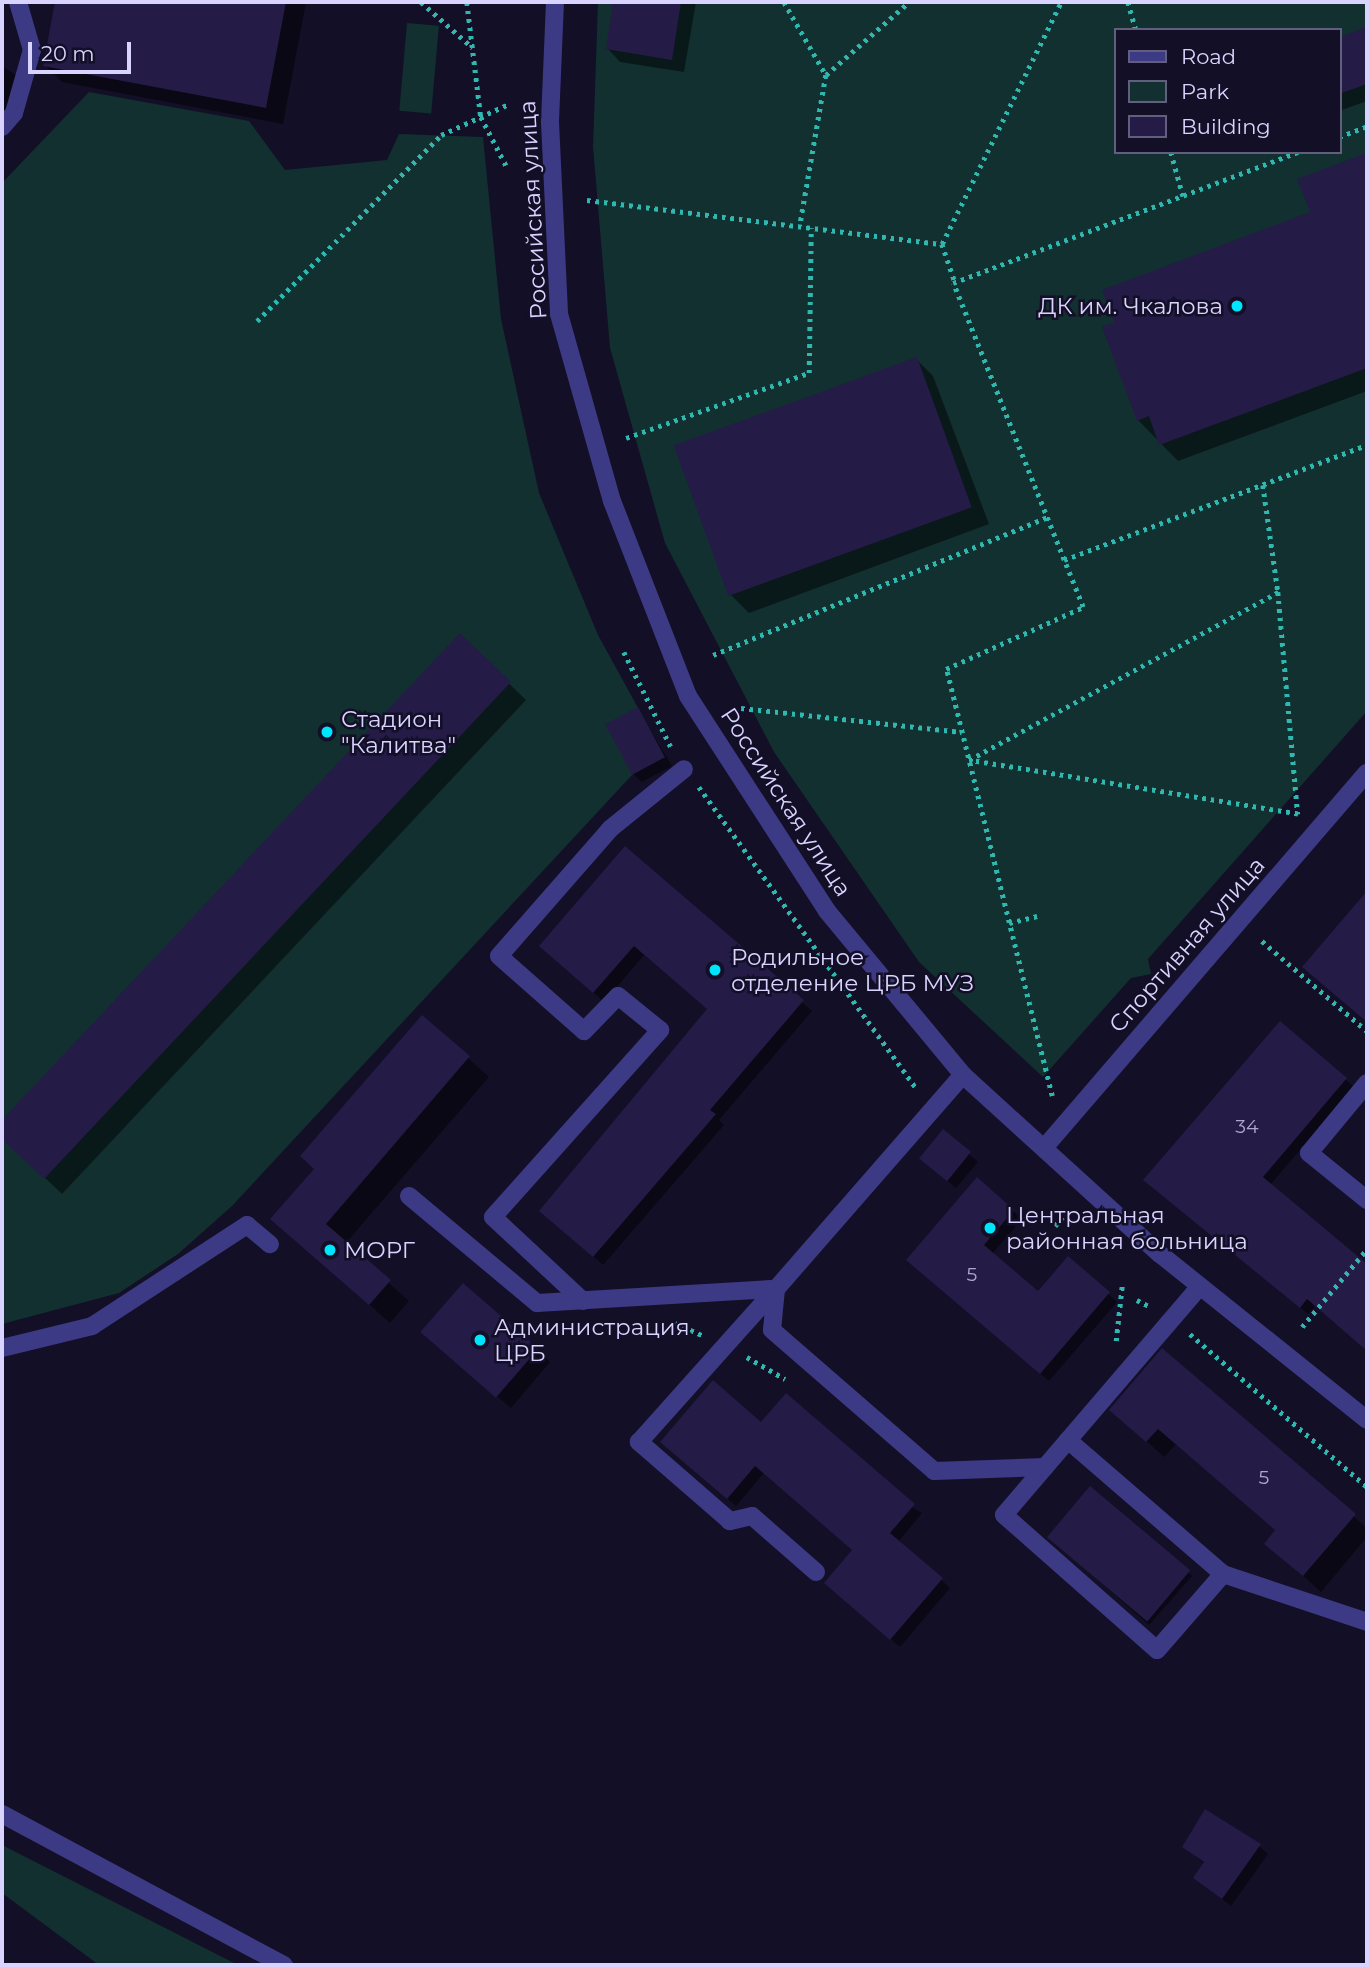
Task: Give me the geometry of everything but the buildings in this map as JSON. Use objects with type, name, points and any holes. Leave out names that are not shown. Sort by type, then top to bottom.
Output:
[{"type":"street","points":[[2,127],[14,113],[32,50],[18,2]]},
{"type":"street","name":"Российская улица","points":[[555,2],[550,122],[559,314],[612,501],[688,696],[827,911],[962,1075],[1200,1286],[1367,1420]]},
{"type":"street","points":[[583,1301],[493,1217],[660,1030],[618,996],[584,1031],[499,956],[610,828],[684,769]]},
{"type":"street","name":"Спортивная улица","points":[[1044,1148],[1367,773]]},
{"type":"street","points":[[816,1572],[752,1516],[730,1521],[639,1442],[962,1075]]},
{"type":"street","points":[[1367,1083],[1309,1153],[1367,1200]]},
{"type":"street","points":[[409,1196],[537,1303],[776,1289]]},
{"type":"street","points":[[2,1348],[92,1326],[247,1226],[270,1244]]},
{"type":"street","points":[[1200,1286],[1004,1515],[1157,1650],[1223,1574]]},
{"type":"street","points":[[776,1289],[772,1330],[934,1471],[1045,1467]]},
{"type":"street","points":[[1068,1440],[1223,1574],[1367,1622]]},
{"type":"street","points":[[2,1814],[284,1965]]},
{"type":"path","points":[[421,2],[473,49]]},
{"type":"path","points":[[467,2],[481,117],[508,169]]},
{"type":"path","points":[[784,2],[826,75]]},
{"type":"path","points":[[800,226],[826,75],[909,2]]},
{"type":"path","points":[[1052,1096],[946,669],[1083,607],[942,244],[1061,2]]},
{"type":"path","points":[[1128,2],[1135,28]]},
{"type":"path","points":[[257,321],[441,135],[509,104]]},
{"type":"path","points":[[1341,135],[1367,126]]},
{"type":"path","points":[[1172,154],[1184,196]]},
{"type":"path","points":[[955,282],[1293,154]]},
{"type":"path","points":[[587,200],[942,244]]},
{"type":"path","points":[[626,438],[809,373],[811,228]]},
{"type":"path","points":[[1064,560],[1367,445]]},
{"type":"path","points":[[969,760],[1298,814],[1278,592],[1263,485]]},
{"type":"path","points":[[713,655],[1047,517]]},
{"type":"path","points":[[969,760],[1278,592]]},
{"type":"path","points":[[624,652],[684,769],[730,826],[816,953],[916,1087]]},
{"type":"path","points":[[741,708],[962,732]]},
{"type":"path","points":[[1009,923],[1038,916]]},
{"type":"path","points":[[1262,941],[1367,1031]]},
{"type":"path","points":[[1302,1327],[1367,1249]]},
{"type":"path","points":[[1136,1300],[1173,1319],[1367,1487]]},
{"type":"path","points":[[668,1320],[726,1345],[798,1387]]},
{"type":"green space","points":[[598,2],[1367,2],[1367,711],[1148,959],[1151,974],[1131,978],[1043,1077],[919,962],[774,752],[665,543],[610,348],[593,147]]},
{"type":"green space","points":[[407,23],[439,26],[431,113],[399,111]]},
{"type":"green space","name":"Стадион \"Калитва\"","points":[[89,92],[249,121],[285,170],[387,160],[399,134],[483,137],[501,319],[539,493],[598,635],[665,757],[632,775],[232,1206],[178,1254],[119,1293],[2,1324],[2,183]]},
{"type":"green space","points":[[2,1845],[238,1965],[99,1965],[2,1893]]},
{"type":"place","name":"ДК им. Чкалова","points":[[1237,306]]},
{"type":"place","name":"Стадион \"Калитва\"","points":[[327,732]]},
{"type":"place","name":"Родильное отделение ЦРБ МУЗ","points":[[715,970]]},
{"type":"place","name":"Центральная районная больница","points":[[990,1228]]},
{"type":"place","name":"МОРГ","points":[[330,1250]]},
{"type":"place","name":"Администрация ЦРБ","points":[[480,1340]]}]
